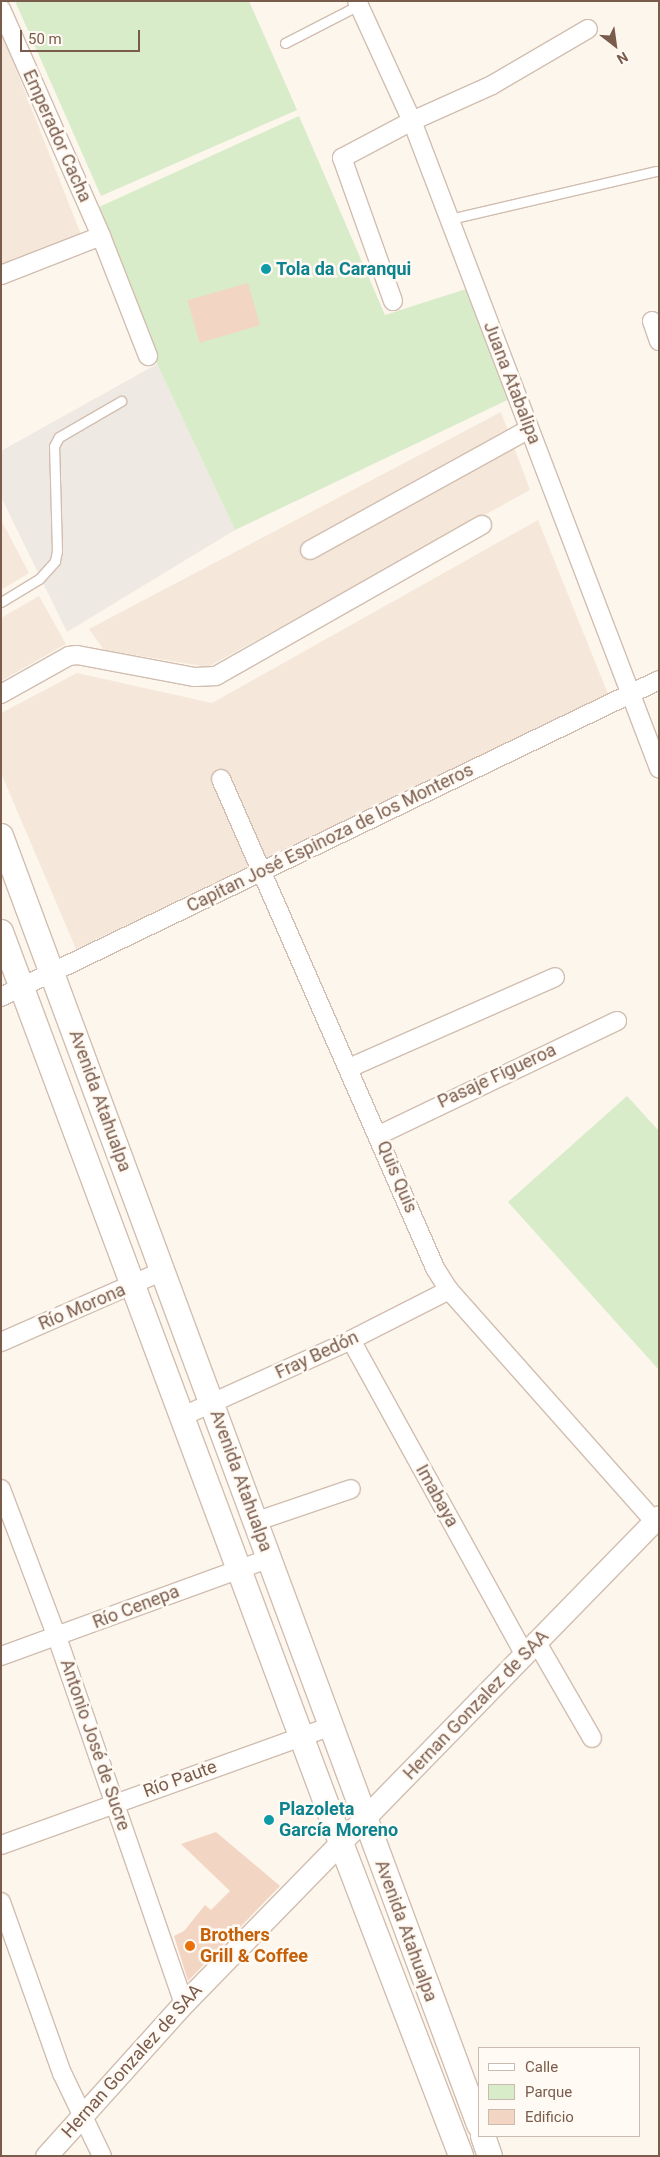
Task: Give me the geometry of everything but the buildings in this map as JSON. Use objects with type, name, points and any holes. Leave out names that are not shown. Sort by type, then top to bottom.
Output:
[{"type":"main road","name":"Avenida Atahualpa","points":[[1,836],[257,1521],[364,1818],[478,2122]]},
{"type":"main road","name":"Avenida Atahualpa","points":[[1,932],[11,992],[134,1285],[302,1735],[340,1843],[461,2156]]},
{"type":"street","name":"Juana Atabalipa","points":[[358,3],[412,121],[659,768]]},
{"type":"street","name":"Emperador Cacha","points":[[1,8],[101,236],[148,356]]},
{"type":"street","points":[[393,301],[342,158],[412,121],[492,85],[588,29]]},
{"type":"street","points":[[1,275],[101,236]]},
{"type":"street","points":[[652,321],[659,341]]},
{"type":"street","points":[[310,550],[529,429]]},
{"type":"street","points":[[1,694],[69,656],[77,654],[196,677],[216,676],[482,524]]},
{"type":"street","name":"Capitan José Espinoza de los Monteros","points":[[11,992],[659,680]]},
{"type":"street","name":"Quis Quis","points":[[221,779],[379,1135],[435,1268],[449,1290],[657,1519]]},
{"type":"street","points":[[349,1068],[555,977]]},
{"type":"street","name":"Pasaje Figueroa","points":[[379,1135],[617,1021]]},
{"type":"street","name":"Río Morona","points":[[1,1342],[163,1272]]},
{"type":"street","name":"Fray Bedón","points":[[183,1416],[351,1340],[449,1290]]},
{"type":"street","name":"Imabaya","points":[[351,1340],[530,1647],[592,1738]]},
{"type":"street","name":"Antonio José de Sucre","points":[[1,1489],[57,1637],[184,2003]]},
{"type":"street","points":[[257,1521],[351,1489]]},
{"type":"street","name":"Hernan Gonzalez de SAA","points":[[46,2156],[184,2003],[657,1519]]},
{"type":"street","name":"Río Cenepa","points":[[1,1656],[270,1558]]},
{"type":"street","name":"Río Paute","points":[[1,1845],[115,1802],[332,1726]]},
{"type":"street","points":[[1,1902],[62,2073],[102,2156]]},
{"type":"street","points":[[465,2156],[485,2141]]},
{"type":"lane","points":[[285,43],[358,3]]},
{"type":"lane","points":[[450,219],[656,170]]},
{"type":"lane","points":[[1,602],[38,578],[55,561],[57,551],[54,446],[59,436],[121,401]]},
{"type":"shaded area","points":[[1,31],[82,237],[1,266]]},
{"type":"shaded area","points":[[157,364],[235,530],[67,632],[1,497],[1,451]]},
{"type":"shaded area","points":[[501,412],[530,490],[208,667],[104,650],[89,629]]},
{"type":"shaded area","points":[[1,520],[29,573],[1,590]]},
{"type":"shaded area","points":[[538,520],[608,694],[76,949],[1,773],[1,713],[77,673],[212,703]]},
{"type":"shaded area","points":[[39,596],[66,644],[1,681],[1,618]]},
{"type":"green space","points":[[15,1],[249,1],[297,110],[101,196]]},
{"type":"green space","points":[[299,116],[385,315],[466,289],[516,396],[235,530],[157,364],[99,207]]},
{"type":"green space","points":[[627,1096],[659,1131],[659,1370],[508,1202]]},
{"type":"place","name":"Tola da Caranqui","points":[[266,269]]},
{"type":"place","name":"Plazoleta García Moreno","points":[[269,1820]]},
{"type":"place","name":"Brothers Grill & Coffee","points":[[190,1946]]}]
